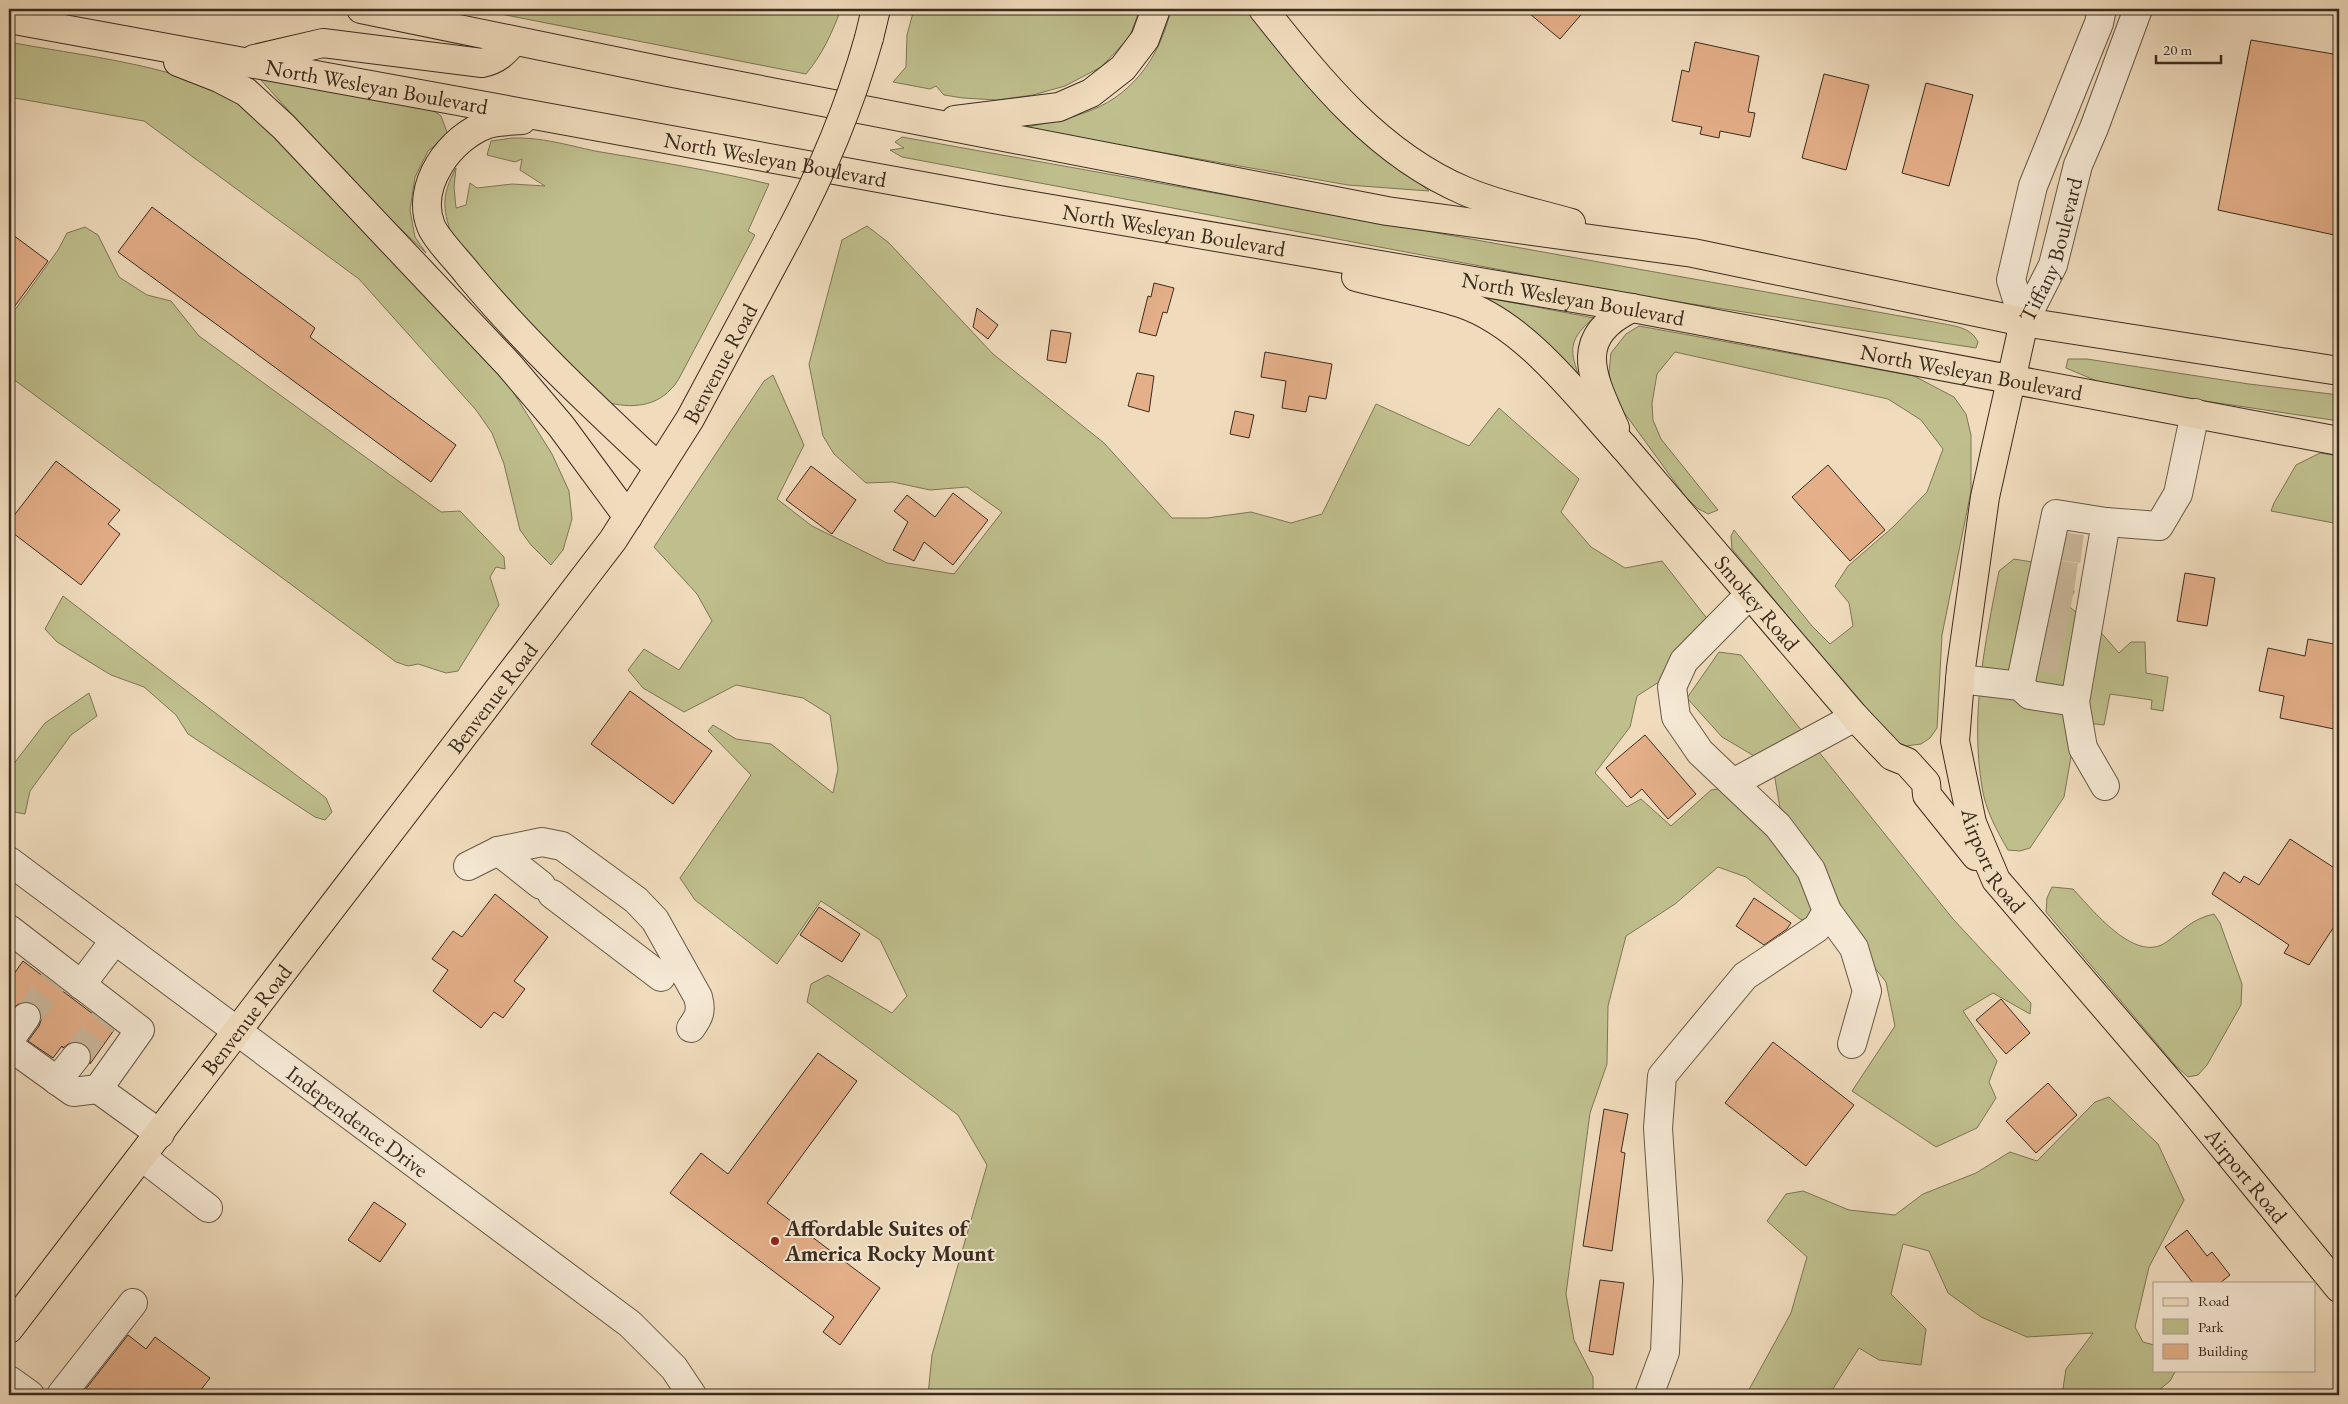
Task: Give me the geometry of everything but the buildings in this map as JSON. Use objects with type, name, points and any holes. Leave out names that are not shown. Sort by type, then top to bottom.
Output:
[{"type":"main road","points":[[361,9],[1092,156],[1387,211],[1714,256],[2024,322],[2339,371]]},
{"type":"main road","name":"Benvenue Road","points":[[9,1329],[613,540],[690,419],[820,174],[855,89],[876,9]]},
{"type":"main road","points":[[929,122],[1059,107],[1092,93],[1123,68],[1145,39],[1156,9]]},
{"type":"main road","points":[[1263,9],[1336,97],[1373,134],[1423,170],[1466,192],[1659,249]]},
{"type":"main road","name":"North Wesleyan Boulevard","points":[[9,19],[989,198],[1632,308],[2339,441]]},
{"type":"main road","points":[[47,26],[94,44],[172,60],[219,78],[246,92],[284,127],[509,365],[561,426],[628,517]]},
{"type":"main road","points":[[243,62],[323,43],[482,63],[494,61],[514,41]]},
{"type":"main road","points":[[608,128],[558,121],[525,120],[488,124],[454,144],[435,168],[427,202],[431,226],[478,285],[569,385],[659,468]]},
{"type":"main road","name":"Smokey Road","points":[[1216,236],[1371,281],[1461,303],[1492,319],[1522,338],[1624,447],[1855,717],[1892,756],[1908,762],[1926,783],[1927,795],[1996,880]]},
{"type":"main road","points":[[1624,447],[1593,375],[1592,351],[1598,334],[1614,317],[1632,308]]},
{"type":"main road","name":"Airport Road","points":[[2024,322],[1985,498],[1971,585],[1960,679],[1956,741],[1972,824],[1996,880],[2190,1105],[2339,1288]]},
{"type":"street","name":"Tiffany Boulevard","points":[[2024,322],[2011,280],[2032,186],[2099,23],[2102,9]]},
{"type":"street","name":"Tiffany Boulevard","points":[[2024,322],[2053,265],[2078,165],[2094,128],[2138,9]]},
{"type":"street","points":[[2020,686],[2051,659],[2063,603],[2073,548],[2056,514],[2106,522],[2159,526],[2178,494],[2195,413]]},
{"type":"street","points":[[2105,786],[2083,748],[2075,702],[2051,659],[2073,548],[2106,522]]},
{"type":"street","points":[[1750,594],[1684,661],[1672,687],[1676,717],[1700,752],[1778,826],[1811,870],[1827,911],[1854,948],[1867,991],[1852,1044]]},
{"type":"street","points":[[1960,679],[2020,686],[2030,695],[2075,702]]},
{"type":"street","points":[[1732,783],[1855,717]]},
{"type":"street","points":[[468,866],[498,851],[542,842],[562,846],[636,900],[655,920],[669,967]]},
{"type":"street","points":[[498,851],[547,889],[669,967],[698,997],[701,1008],[700,1016],[691,1028]]},
{"type":"street","name":"Independence Drive","points":[[9,862],[630,1324],[674,1368],[692,1395]]},
{"type":"street","points":[[1650,1395],[1665,1352],[1666,1343],[1668,1280],[1658,1128],[1662,1076],[1745,976],[1816,928],[1827,911]]},
{"type":"street","points":[[11,936],[109,1014],[140,1030],[98,1089]]},
{"type":"street","points":[[65,979],[115,940]]},
{"type":"street","points":[[9,1041],[26,1017]]},
{"type":"street","points":[[9,1046],[74,1092],[98,1089],[160,1134]]},
{"type":"street","points":[[57,1081],[76,1057]]},
{"type":"street","points":[[142,1157],[208,1208]]},
{"type":"street","points":[[61,1395],[133,1304]]},
{"type":"street","points":[[9,1380],[30,1395]]},
{"type":"green space","points":[[475,9],[841,9],[826,43],[806,74]]},
{"type":"green space","points":[[914,9],[1140,9],[1129,38],[1101,67],[1065,86],[1033,95],[997,100],[944,95],[936,86],[930,89],[893,82],[906,67],[907,35]]},
{"type":"green space","points":[[1171,9],[1250,9],[1359,134],[1429,191],[1348,185],[1022,128],[1084,113],[1122,93],[1134,82],[1153,56],[1161,41]]},
{"type":"green space","points":[[9,42],[122,62],[179,76],[229,96],[254,114],[507,382],[552,454],[569,491],[572,519],[563,550],[551,565],[531,545],[520,530],[504,464],[492,433],[476,410],[359,279],[144,121],[9,97]]},
{"type":"green space","points":[[260,79],[389,97],[430,108],[441,116],[448,135],[428,151],[415,177],[410,210],[415,237],[426,253],[363,193]]},
{"type":"green space","points":[[902,137],[1950,325],[1967,330],[1978,342],[1976,348],[1634,295],[902,157],[890,150],[904,148],[895,142]]},
{"type":"green space","points":[[512,138],[554,142],[769,184],[748,231],[755,235],[678,380],[664,396],[648,403],[630,406],[602,401],[454,242],[447,221],[445,196],[456,168],[454,187],[456,208],[466,205],[470,183],[477,188],[512,184],[545,186],[520,170],[522,159],[515,162],[487,155],[491,141]]},
{"type":"green space","points":[[867,226],[889,243],[993,354],[1104,443],[1172,518],[1207,518],[1251,512],[1291,523],[1322,514],[1376,404],[1469,446],[1499,408],[1579,479],[1561,512],[1591,547],[1625,568],[1662,561],[1709,621],[1673,673],[1637,696],[1630,727],[1595,773],[1627,807],[1641,799],[1671,826],[1711,790],[1733,787],[1820,859],[1780,808],[1773,767],[1722,737],[1687,698],[1719,652],[1741,655],[1953,919],[2031,1003],[2030,1014],[1993,993],[1963,1011],[1997,1061],[1989,1082],[1996,1098],[1977,1128],[1936,1147],[1852,1091],[1895,1026],[1886,982],[1850,936],[1800,919],[1746,877],[1718,867],[1675,904],[1626,936],[1608,1006],[1607,1064],[1590,1113],[1566,1294],[1574,1340],[1593,1377],[1593,1395],[928,1395],[932,1355],[987,1165],[958,1115],[807,1002],[811,984],[828,975],[892,1013],[907,996],[880,940],[821,901],[777,964],[695,900],[680,878],[751,775],[708,731],[713,725],[736,739],[771,744],[833,793],[838,769],[830,715],[803,698],[736,685],[684,712],[643,688],[628,670],[644,649],[679,670],[712,621],[697,594],[654,547],[764,381],[773,375],[804,445],[777,499],[812,526],[887,563],[954,574],[1002,512],[967,487],[930,490],[893,482],[866,483],[834,454],[823,436],[809,364],[842,240]]},
{"type":"green space","points":[[85,227],[98,235],[119,277],[147,295],[171,301],[199,336],[441,512],[460,511],[504,557],[505,569],[496,567],[490,577],[499,605],[458,671],[446,673],[418,664],[408,666],[396,662],[9,376],[9,318],[58,250],[67,233]]},
{"type":"green space","points":[[1468,294],[1594,318],[1578,334],[1574,342],[1573,357],[1583,386]]},
{"type":"green space","points":[[1639,326],[1914,376],[1954,397],[1966,414],[1971,435],[1971,491],[1942,635],[1937,728],[1930,738],[1921,744],[1906,746],[1895,741],[1862,705],[1732,549],[1731,536],[1734,530],[1812,626],[1830,644],[1853,626],[1849,603],[1835,586],[1848,566],[1893,527],[1927,492],[1943,449],[1921,420],[1888,399],[1675,352],[1657,374],[1652,403],[1653,420],[1661,439],[1718,510],[1708,514],[1697,508],[1685,496],[1623,411],[1611,389],[1609,372],[1611,353],[1626,334]]},
{"type":"green space","points":[[2068,359],[2087,359],[2249,384],[2339,395],[2339,421],[2158,394],[2097,381],[2066,368]]},
{"type":"green space","points":[[2320,453],[2339,456],[2339,524],[2271,511],[2296,465]]},
{"type":"green space","points":[[2014,559],[2038,563],[2070,575],[2074,592],[2067,605],[2097,628],[2119,653],[2131,642],[2145,642],[2146,673],[2168,677],[2163,711],[2151,709],[2152,700],[2110,694],[2104,725],[2077,722],[2064,797],[2030,848],[2020,851],[2008,850],[1989,812],[1982,787],[1978,733],[1978,706],[1984,652],[1999,571]]},
{"type":"green space","points":[[63,596],[326,798],[332,812],[325,820],[315,817],[188,734],[176,715],[144,687],[111,675],[57,642],[45,629]]},
{"type":"green space","points":[[89,693],[97,716],[71,735],[30,791],[25,814],[9,811],[9,770],[45,723]]},
{"type":"green space","points":[[2052,887],[2073,889],[2114,931],[2140,946],[2153,947],[2165,943],[2193,922],[2214,914],[2220,923],[2242,984],[2241,1005],[2207,1065],[2198,1075],[2188,1077],[2175,1065],[2046,912],[2047,898]]},
{"type":"green space","points":[[2109,1097],[2158,1144],[2184,1200],[2149,1267],[2135,1327],[2143,1342],[2153,1345],[2153,1372],[2175,1372],[2170,1381],[2153,1395],[2062,1395],[2066,1369],[2093,1333],[2027,1337],[1981,1317],[1948,1293],[1929,1251],[1903,1244],[1891,1294],[1926,1329],[1921,1365],[1879,1360],[1859,1348],[1829,1395],[1746,1395],[1791,1313],[1807,1257],[1767,1221],[1786,1194],[1803,1191],[1849,1210],[1895,1215],[1923,1194],[1976,1173],[2010,1152],[2037,1161],[2095,1102]]},
{"type":"tunnel","points":[[2059,546],[2082,549]]},
{"type":"tunnel","points":[[2054,574],[2076,577]]},
{"type":"tunnel","points":[[2050,601],[2071,605]]},
{"type":"tunnel","points":[[2044,629],[2066,633]]},
{"type":"tunnel","points":[[2038,657],[2060,660]]},
{"type":"tunnel","points":[[26,1017],[53,982]]},
{"type":"tunnel","points":[[76,1057],[105,1019]]},
{"type":"place","name":"Affordable Suites of America Rocky Mount","points":[[775,1241]]}]
